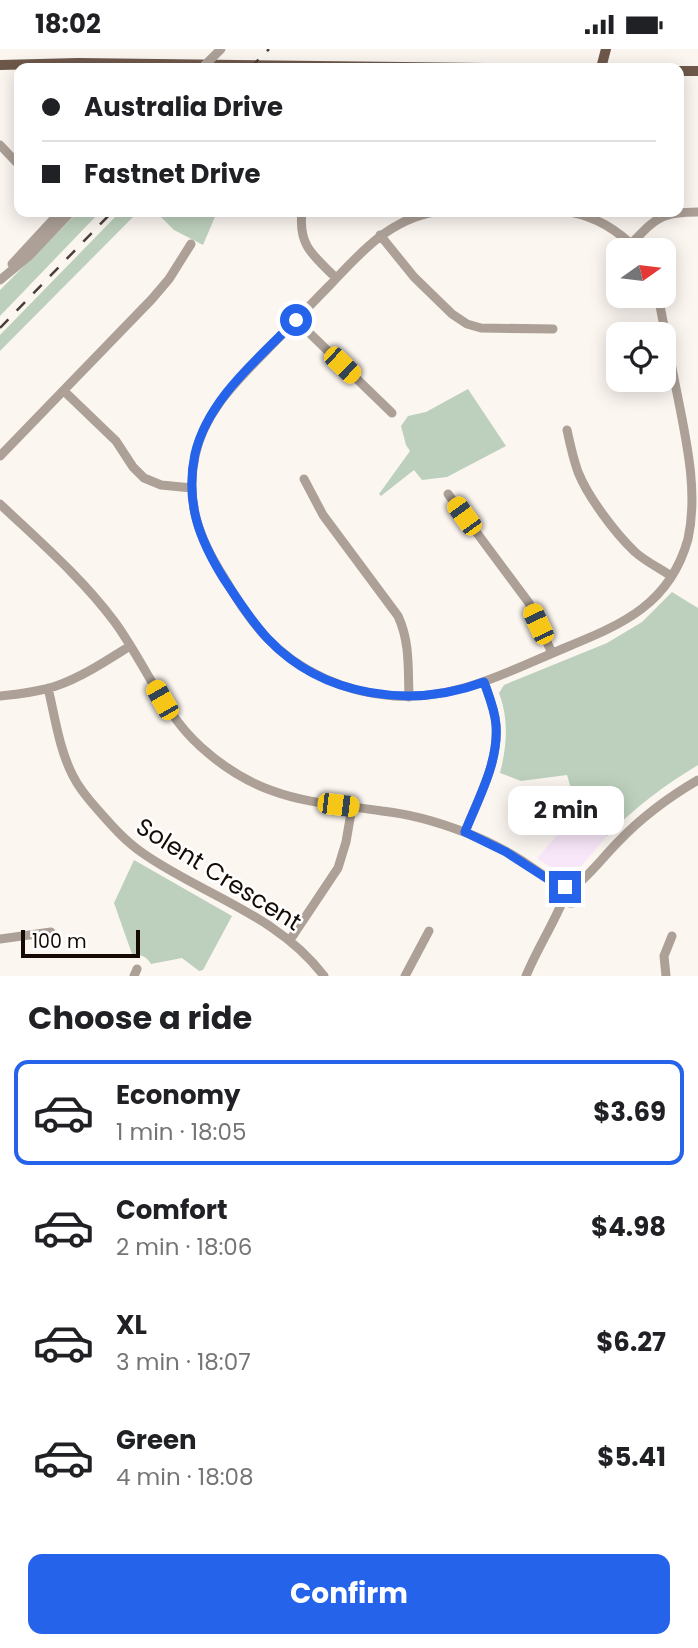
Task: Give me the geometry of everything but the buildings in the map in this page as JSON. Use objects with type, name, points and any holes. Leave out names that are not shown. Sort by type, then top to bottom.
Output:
[{"type":"street","points":[[207,63],[221,49]]},
{"type":"street","points":[[0,145],[14,160]]},
{"type":"street","points":[[0,279],[55,217]]},
{"type":"street","points":[[0,279],[29,255],[65,217]]},
{"type":"street","points":[[302,217],[302,233],[306,245],[336,278]]},
{"type":"street","points":[[415,217],[380,235],[230,388],[205,426],[193,468],[192,488],[196,520],[204,544],[243,608],[269,640],[302,666],[339,684],[371,693],[410,697],[448,693],[484,682],[605,631],[630,618],[656,596],[684,552],[692,521],[695,477],[660,308]]},
{"type":"street","points":[[590,217],[606,224],[623,238]]},
{"type":"street","points":[[640,238],[645,229],[660,217]]},
{"type":"street","points":[[380,235],[414,278],[460,321],[481,328],[553,329]]},
{"type":"street","points":[[0,456],[152,299],[169,279],[191,244]]},
{"type":"street","points":[[296,320],[392,413]]},
{"type":"street","points":[[64,391],[116,441],[133,467],[144,478],[161,485],[192,488]]},
{"type":"street","points":[[567,430],[579,475],[600,509],[637,554],[671,576]]},
{"type":"street","points":[[304,479],[323,515],[398,616],[408,645],[410,697]]},
{"type":"street","points":[[448,494],[529,603],[552,653]]},
{"type":"street","points":[[0,504],[93,595],[116,624],[171,714],[189,736],[218,760],[243,777],[274,792],[310,801],[409,816],[465,832],[506,852],[570,895]]},
{"type":"street","points":[[0,696],[48,688],[80,675],[130,646]]},
{"type":"street","points":[[465,832],[495,749],[496,723],[484,682]]},
{"type":"street","name":"Solent Crescent","points":[[48,688],[61,742],[73,776],[90,801],[119,834],[154,860],[244,909],[290,940],[324,976]]},
{"type":"street","points":[[526,976],[570,895],[615,844],[648,814],[698,779]]},
{"type":"street","points":[[290,940],[338,868],[352,807]]},
{"type":"street","points":[[405,976],[429,931]]},
{"type":"street","points":[[0,939],[51,932]]},
{"type":"street","points":[[666,976],[664,956],[672,936]]},
{"type":"shaded area","points":[[578,812],[607,836],[571,878],[567,878],[537,858]]},
{"type":"green space","points":[[73,217],[95,217],[0,316],[0,290]]},
{"type":"green space","points":[[115,217],[133,217],[0,351],[0,335]]},
{"type":"green space","points":[[161,217],[215,217],[203,245],[174,230]]},
{"type":"green space","points":[[468,389],[506,446],[447,477],[422,480],[414,470],[381,496],[379,494],[410,451],[401,426],[408,416],[426,412]]},
{"type":"green space","points":[[672,592],[698,608],[698,765],[650,797],[607,836],[578,812],[567,775],[521,781],[500,773],[506,733],[499,693],[504,685],[607,643],[642,622]]},
{"type":"green space","points":[[134,860],[232,916],[203,970],[199,971],[182,958],[151,964],[143,956],[132,954],[114,903]]},
{"type":"railway","points":[[255,63],[269,49]]},
{"type":"railway","points":[[0,328],[107,217]]},
{"type":"route","points":[[296,320],[225,394],[215,407],[201,436],[195,455],[192,488],[193,506],[204,544],[243,608],[269,640],[302,666],[326,679],[350,688],[396,696],[436,695],[484,682],[496,723],[495,749],[465,832],[492,844],[554,883],[565,887]]}]
